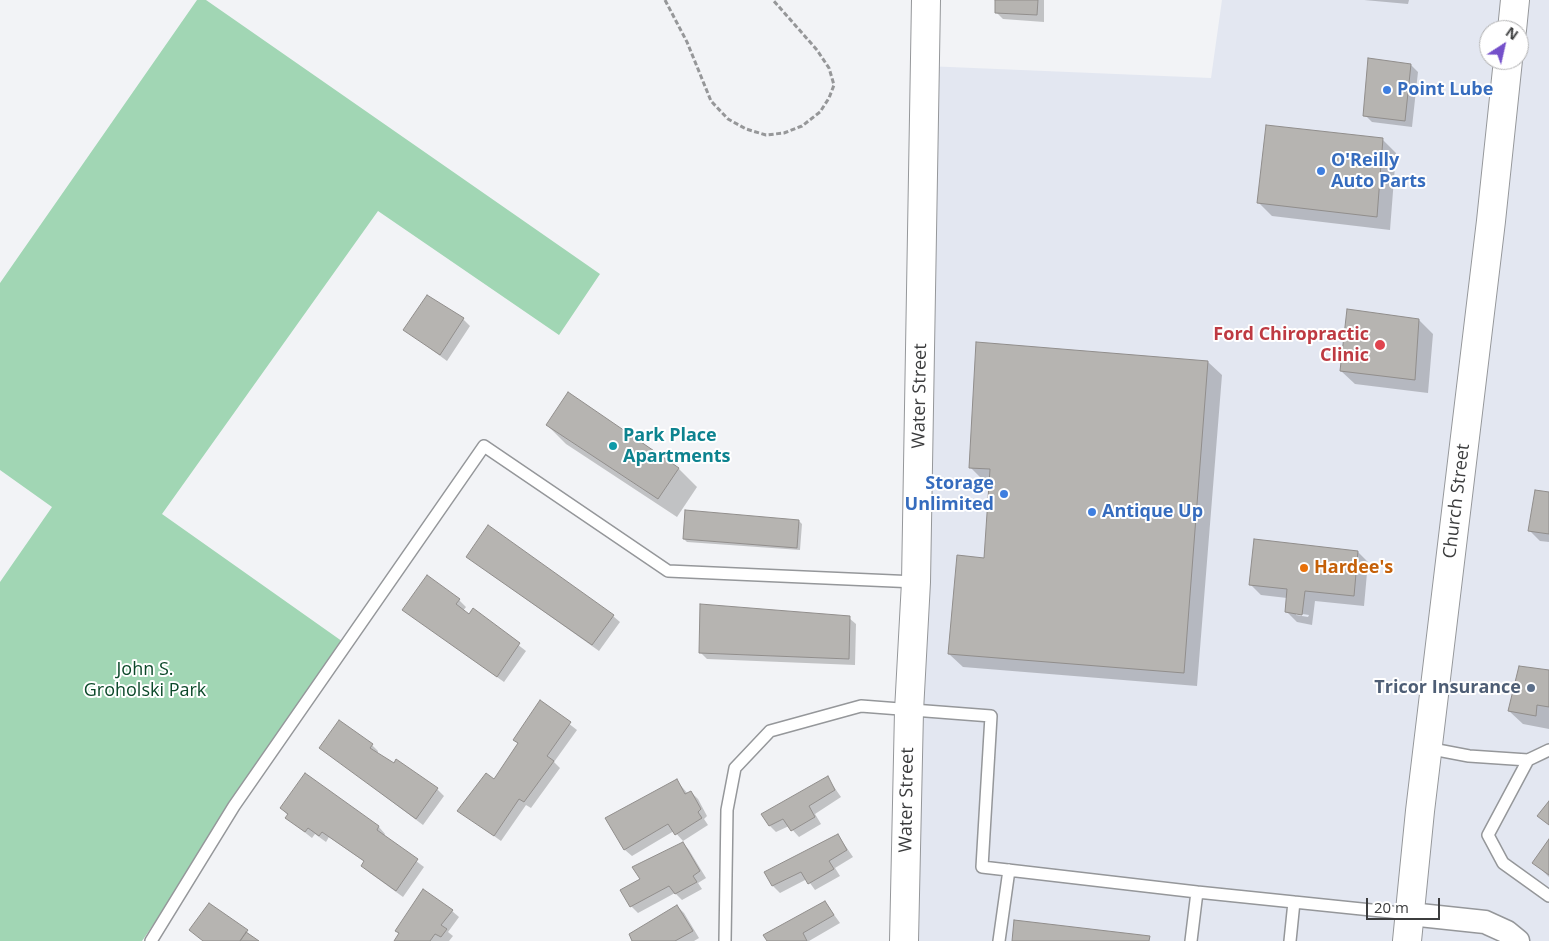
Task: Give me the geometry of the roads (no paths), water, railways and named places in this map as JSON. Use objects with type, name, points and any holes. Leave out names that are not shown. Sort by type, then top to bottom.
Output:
[{"type":"street","name":"Water Street","points":[[904,941],[909,711],[916,582],[926,0]]},
{"type":"street","points":[[1513,20],[1515,0]]},
{"type":"street","name":"Church Street","points":[[1406,941],[1489,240],[1507,70]]},
{"type":"street","points":[[1410,914],[1485,922],[1507,932],[1518,941]]},
{"type":"lane","points":[[151,941],[234,806],[484,446],[668,571],[916,582]]},
{"type":"lane","points":[[725,941],[728,810],[735,768],[770,731],[861,706],[991,716],[982,867],[1410,914]]},
{"type":"lane","points":[[1428,748],[1469,756],[1528,760],[1549,750]]},
{"type":"lane","points":[[1528,760],[1488,835],[1503,863],[1549,896]]},
{"type":"lane","points":[[999,941],[1009,870]]},
{"type":"lane","points":[[1194,941],[1197,892]]},
{"type":"lane","points":[[1290,941],[1294,902]]},
{"type":"place","name":"Point Lube","points":[[1387,90]]},
{"type":"place","name":"O'Reilly Auto Parts","points":[[1321,171]]},
{"type":"place","name":"Ford Chiropractic Clinic","points":[[1380,345]]},
{"type":"place","name":"Park Place Apartments","points":[[613,446]]},
{"type":"place","name":"Storage Unlimited","points":[[1004,494]]},
{"type":"place","name":"Antique Up","points":[[1092,512]]},
{"type":"place","name":"Hardee's","points":[[1304,568]]},
{"type":"place","name":"Tricor Insurance","points":[[1531,688]]},
{"type":"park label","name":"John S. Groholski Park","points":[[145,680]]}]
